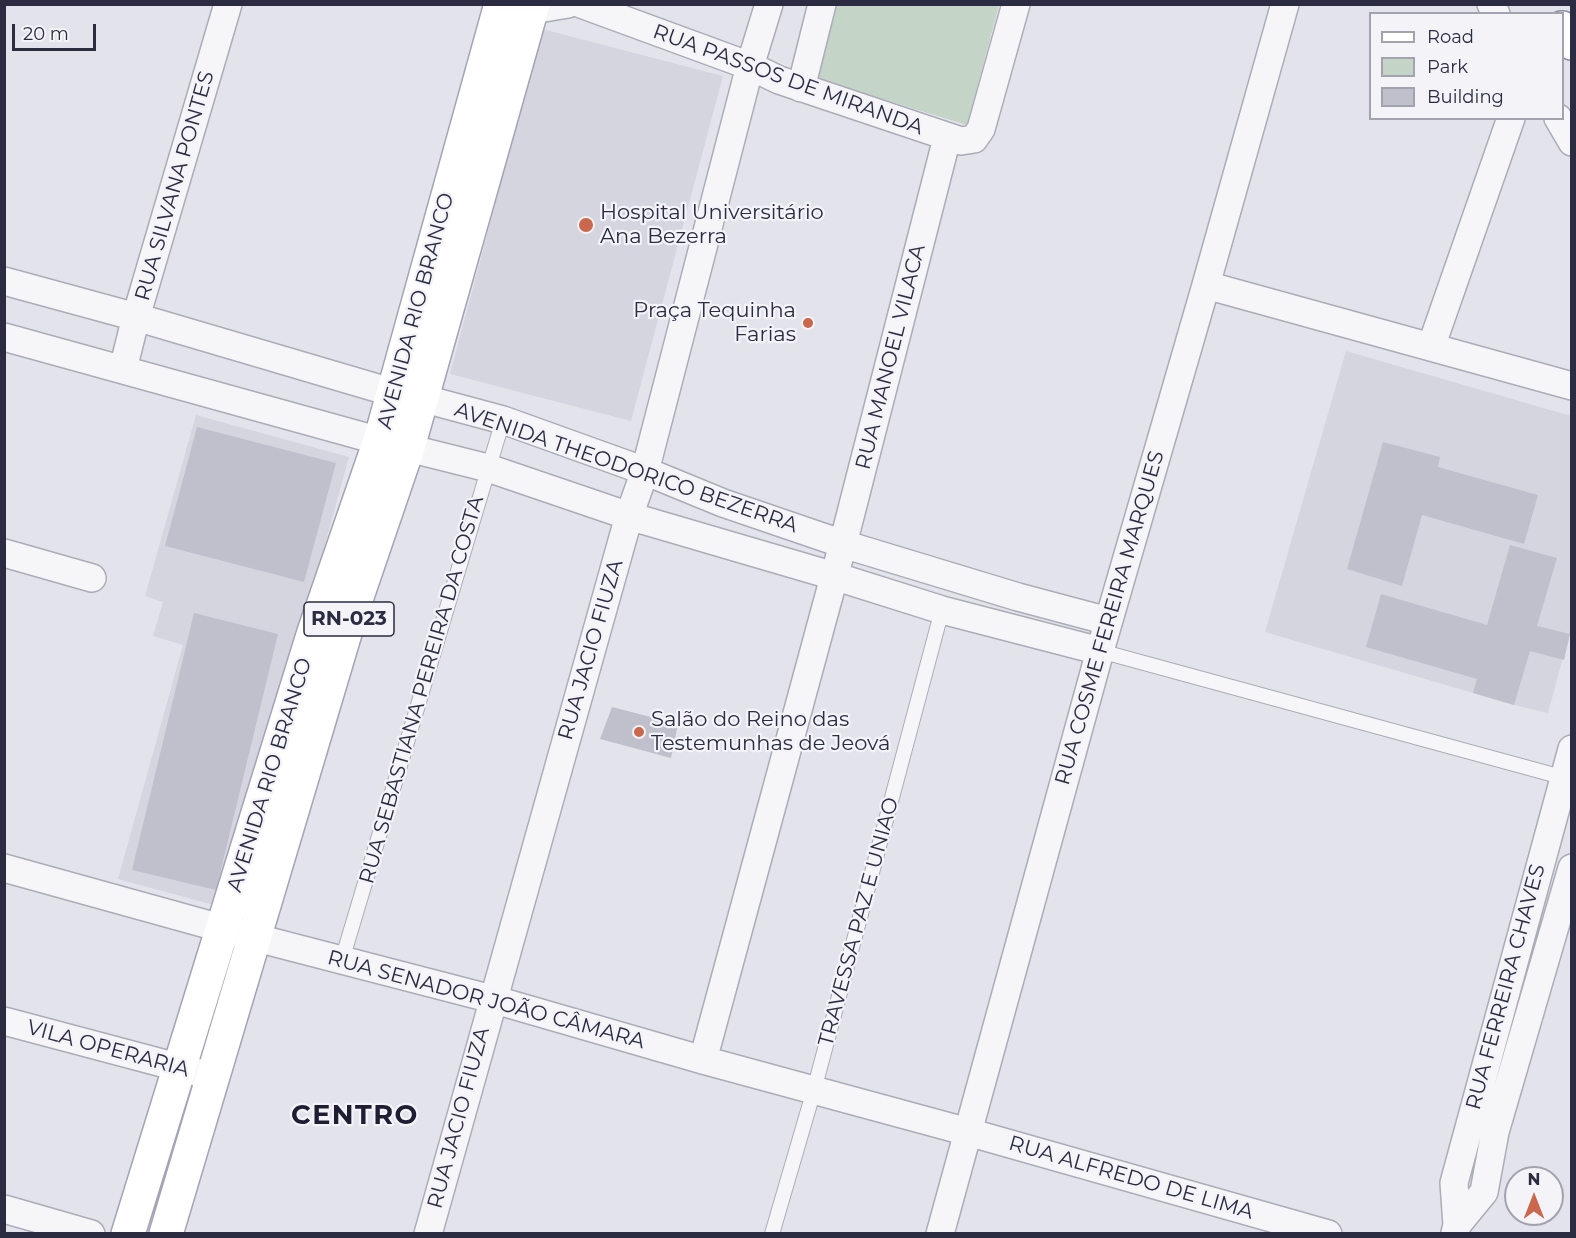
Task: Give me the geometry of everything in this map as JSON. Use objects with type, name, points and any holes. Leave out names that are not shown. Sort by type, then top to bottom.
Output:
[{"type":"main road","name":"AVENIDA RIO BRANCO","points":[[166,1233],[211,1076],[238,933],[319,615],[394,444],[513,6]]},
{"type":"main road","points":[[1564,30],[1572,44]]},
{"type":"main road","name":"AVENIDA RIO BRANCO","points":[[128,1233],[178,1068],[238,933]]},
{"type":"street","name":"RUA SILVANA PONTES","points":[[123,369],[136,317],[228,4]]},
{"type":"street","points":[[513,6],[568,4]]},
{"type":"street","name":"RUA PASSOS DE MIRANDA","points":[[581,4],[750,66],[801,88],[954,139]]},
{"type":"street","name":"RUA JACIO FIUZA","points":[[428,1233],[629,516],[645,471],[750,66],[769,4]]},
{"type":"street","points":[[801,88],[822,4]]},
{"type":"street","points":[[954,139],[974,139],[981,129],[1016,4]]},
{"type":"street","name":"RUA COSME FEREIRA MARQUES","points":[[940,1233],[1108,621],[1285,4]]},
{"type":"street","points":[[1431,347],[1510,120]]},
{"type":"street","points":[[1559,120],[1572,142]]},
{"type":"street","name":"RUA MANOEL VILACA","points":[[703,1060],[954,139]]},
{"type":"street","name":"AVENIDA THEODORICO BEZERRA","points":[[4,281],[408,396],[503,420],[645,471],[723,503],[843,544],[1018,597],[1108,621]]},
{"type":"street","points":[[1206,285],[1572,386]]},
{"type":"street","name":"AVENIDA THEODORICO BEZERRA","points":[[4,338],[488,468],[629,516],[942,610],[1100,651]]},
{"type":"street","points":[[4,554],[92,578]]},
{"type":"street","name":"RUA FERREIRA CHAVES","points":[[1456,1229],[1454,1183],[1525,920],[1568,779],[1572,749]]},
{"type":"street","name":"RUA SENADOR JOÃO CÂMARA","points":[[4,868],[238,933],[492,999],[703,1060],[968,1132]]},
{"type":"street","name":"RUA FERREIRA CHAVES","points":[[1456,1229],[1484,1192],[1495,1132],[1552,930],[1572,868]]},
{"type":"street","points":[[1525,920],[1552,930]]},
{"type":"street","name":"VILA OPERARIA","points":[[4,1021],[211,1076]]},
{"type":"street","points":[[1470,1122],[1495,1132]]},
{"type":"street","name":"RUA ALFREDO DE LIMA","points":[[968,1132],[1328,1233]]},
{"type":"street","points":[[4,1209],[91,1233]]},
{"type":"lane","name":"RUA SEBASTIANA PEREIRA DA COSTA","points":[[342,960],[503,420]]},
{"type":"lane","name":"TRAVESSA PAZ E UNIAO","points":[[771,1233],[814,1090],[942,610]]},
{"type":"lane","points":[[1100,651],[1568,779]]},
{"type":"shaded area","name":"Hospital Universitário Ana Bezerra","points":[[542,29],[723,76],[631,421],[450,374]]},
{"type":"shaded area","points":[[1346,351],[1571,416],[1571,628],[1548,713],[1265,632]]},
{"type":"shaded area","points":[[196,415],[349,457],[225,908],[118,879],[183,645],[153,636],[163,602],[145,596]]},
{"type":"green space","points":[[837,5],[999,5],[967,125],[817,79]]},
{"type":"building","points":[[197,427],[336,463],[304,582],[165,546]]},
{"type":"building","points":[[1383,442],[1440,457],[1438,467],[1538,495],[1524,544],[1422,515],[1402,586],[1347,569]]},
{"type":"building","points":[[1510,545],[1557,558],[1537,626],[1570,634],[1564,660],[1530,651],[1514,705],[1473,693],[1477,679],[1366,647],[1381,594],[1487,625]]},
{"type":"building","points":[[194,613],[278,634],[216,890],[132,870]]},
{"type":"building","name":"Salão do Reino das Testemunhas de Jeová","points":[[612,707],[678,724],[671,758],[600,739]]},
{"type":"place","name":"Hospital Universitário Ana Bezerra","points":[[586,225]]},
{"type":"place","name":"Praça Tequinha Farias","points":[[808,323]]},
{"type":"place","name":"Salão do Reino das Testemunhas de Jeová","points":[[639,732]]},
{"type":"district","name":"CENTRO","points":[[355,1116]]}]
